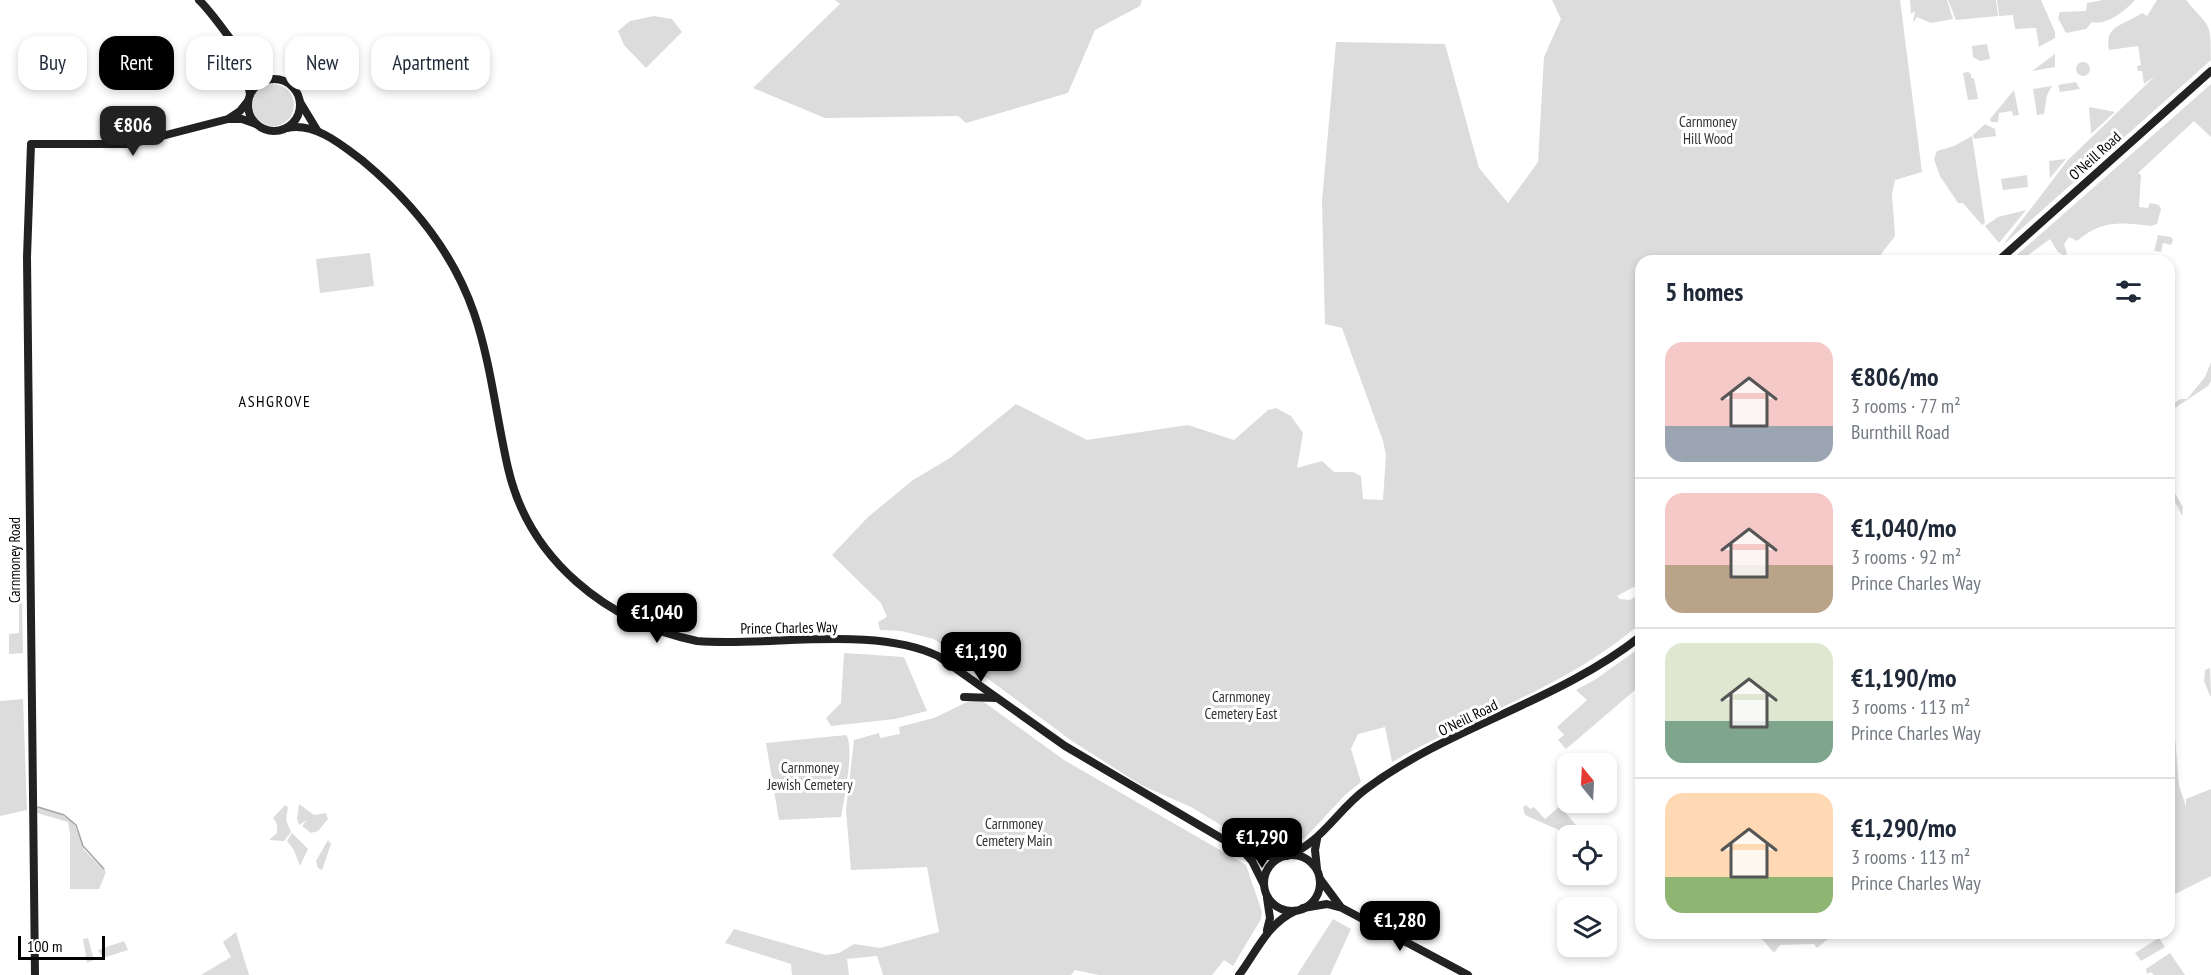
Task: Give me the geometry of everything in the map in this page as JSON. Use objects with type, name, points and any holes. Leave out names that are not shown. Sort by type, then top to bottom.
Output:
[{"type":"street","points":[[199,0],[229,36]]},
{"type":"street","name":"O'Neill Road","points":[[2005,255],[2211,70]]},
{"type":"street","points":[[228,119],[242,119],[269,131],[287,128],[299,111],[299,98],[286,82],[273,79]]},
{"type":"street","points":[[248,90],[249,114],[256,125]]},
{"type":"street","points":[[228,119],[240,111],[254,90]]},
{"type":"street","name":"Prince Charles Way","points":[[299,98],[307,117],[319,132]]},
{"type":"street","name":"Carnmoney Road","points":[[34,975],[27,262],[31,144],[131,144],[228,119]]},
{"type":"street","name":"Prince Charles Way","points":[[287,128],[302,126],[319,132],[354,154],[397,191],[426,225],[452,265],[471,306],[482,340],[508,470],[516,493],[545,547],[590,595],[631,620],[673,636],[697,641],[723,643],[879,640],[909,645],[938,656],[997,699],[1106,772],[1243,851],[1258,856],[1286,856]]},
{"type":"street","name":"O'Neill Road","points":[[1286,856],[1318,838],[1350,802],[1384,776],[1587,673],[1635,640]]},
{"type":"street","points":[[964,697],[997,699]]},
{"type":"street","points":[[1239,975],[1267,931],[1274,924],[1301,909],[1316,896],[1318,875],[1315,850],[1318,838]]},
{"type":"street","name":"Prince Charles Way","points":[[1243,851],[1256,867],[1265,891]]},
{"type":"street","points":[[1267,931],[1270,918],[1265,891],[1267,872],[1274,861],[1286,856],[1305,858],[1342,908]]},
{"type":"street","points":[[1265,891],[1272,902],[1282,908],[1301,909],[1327,904],[1342,908],[1468,975]]},
{"type":"green space","points":[[835,0],[1142,0],[1140,6],[1095,30],[1068,93],[966,123],[958,116],[825,118],[753,88],[840,4]]},
{"type":"green space","name":"Carnmoney Hill Wood","points":[[1552,0],[1900,0],[1922,172],[1895,180],[1892,195],[1895,236],[1881,255],[1635,255],[1635,586],[1617,596],[1620,599],[1630,600],[1635,597],[1635,628],[1583,665],[1552,683],[1392,762],[1385,727],[1358,734],[1351,749],[1361,782],[1345,795],[1304,839],[1265,851],[1266,847],[1257,847],[1191,807],[1141,785],[1072,741],[934,639],[901,631],[880,630],[878,622],[887,617],[881,603],[832,555],[868,517],[913,480],[950,458],[1016,404],[1087,440],[1188,425],[1234,440],[1268,410],[1276,408],[1291,416],[1303,433],[1297,468],[1322,461],[1334,472],[1353,472],[1361,476],[1363,499],[1383,500],[1386,455],[1383,441],[1342,328],[1325,324],[1322,201],[1336,42],[1445,44],[1479,168],[1508,203],[1538,162],[1544,57],[1561,19]]},
{"type":"green space","points":[[1910,0],[1947,0],[1953,19],[1931,23],[1917,17],[1913,23],[1915,11],[1911,14]]},
{"type":"green space","points":[[1948,0],[1996,0],[1998,16],[1956,20]]},
{"type":"green space","points":[[1997,0],[2041,0],[2055,32],[2055,38],[2039,47],[2036,28],[2015,29],[2013,15],[1999,16]]},
{"type":"green space","points":[[2103,0],[2135,0],[2104,22],[2092,22],[2086,29],[2066,33],[2058,18],[2060,12],[2086,11],[2087,3]]},
{"type":"green space","points":[[2157,0],[2186,0],[2208,26],[2211,60],[2002,246],[2068,160],[2156,75],[2144,84],[2142,71],[2138,71],[2137,66],[2141,65],[2138,46],[2109,50],[2108,42],[2109,36],[2116,27],[2142,13],[2147,16]]},
{"type":"green space","points":[[654,16],[672,19],[682,32],[646,68],[624,45],[618,31],[630,21]]},
{"type":"green space","points":[[1987,44],[1990,59],[1980,61],[1973,57],[1972,46]]},
{"type":"green space","points":[[2055,54],[2055,67],[2032,71]]},
{"type":"green space","points":[[2080,62],[2086,62],[2090,69],[2086,76],[2080,76],[2076,72],[2076,66]]},
{"type":"green space","points":[[1968,72],[1971,78],[1974,78],[1978,99],[1968,100],[1963,73]]},
{"type":"green space","points":[[2076,82],[2080,89],[2060,92],[2058,85]]},
{"type":"green space","points":[[273,84],[288,90],[294,105],[292,113],[288,120],[281,124],[273,126],[265,124],[258,120],[254,113],[252,105],[258,90],[273,90]]},
{"type":"green space","points":[[2211,84],[2211,137],[2194,121],[2138,173],[2141,175],[2139,207],[2148,208],[2150,203],[2159,205],[2161,209],[2157,224],[2151,226],[2112,224],[2094,229],[2077,241],[2069,237],[2064,244],[2066,255],[2058,252],[2050,239],[2028,255],[2017,255]]},
{"type":"green space","points":[[2052,86],[2047,95],[2044,114],[2037,115],[2033,89]]},
{"type":"green space","points":[[2014,90],[2019,115],[2013,116],[2012,111],[1999,113],[1998,122],[1991,122],[1990,119]]},
{"type":"green space","points":[[2089,107],[2115,112],[2091,133]]},
{"type":"green space","points":[[1985,124],[1995,129],[1996,136],[1974,139],[1973,135]]},
{"type":"green space","points":[[1972,136],[1985,223],[1982,225],[1963,203],[1958,203],[1940,176],[1934,159],[1937,151],[1954,146]]},
{"type":"green space","points":[[2066,159],[2050,178],[2049,161]]},
{"type":"green space","points":[[2027,175],[2028,187],[2003,190],[2001,179]]},
{"type":"green space","points":[[2026,210],[1999,243],[1985,226],[1998,217]]},
{"type":"green space","points":[[2158,235],[2171,237],[2173,240],[2171,245],[2163,243],[2161,252],[2154,251]]},
{"type":"green space","points":[[370,253],[374,286],[320,293],[316,259]]},
{"type":"green space","points":[[2211,362],[2211,381],[2208,386],[2175,408],[2175,403],[2180,399],[2187,399],[2205,377]]},
{"type":"green space","points":[[2175,493],[2183,507],[2182,516],[2175,502]]},
{"type":"green space","points":[[22,596],[23,653],[9,654],[9,634],[19,633],[19,601],[8,601],[7,597]]},
{"type":"green space","points":[[1635,651],[1635,690],[1566,749],[1558,740],[1564,735],[1557,727],[1587,700],[1576,690]]},
{"type":"green space","points":[[844,653],[904,657],[927,711],[895,719],[831,726],[826,718],[841,703]]},
{"type":"green space","points":[[2210,668],[2211,696],[2204,681],[2205,670]]},
{"type":"green space","points":[[23,699],[27,810],[0,816],[0,701]]},
{"type":"green space","name":"Carnmoney Cemetery Main","points":[[981,700],[1064,760],[1246,865],[1262,912],[1261,919],[1233,966],[1224,960],[1212,975],[1099,975],[1075,970],[1071,975],[883,975],[877,956],[847,959],[849,975],[792,975],[791,964],[725,943],[734,929],[826,955],[839,953],[854,944],[880,948],[939,932],[927,867],[851,870],[846,810],[854,740],[879,733],[880,738],[900,734],[899,727],[934,718],[967,702]]},
{"type":"green space","name":"Carnmoney Jewish Cemetery","points":[[846,735],[849,762],[841,817],[779,820],[766,743]]},
{"type":"green space","points":[[2175,737],[2179,786],[2186,806],[2186,799],[2211,789],[2211,876],[2175,894]]},
{"type":"green space","points":[[299,804],[314,815],[326,813],[328,819],[318,831],[311,833],[302,826],[307,820],[299,825],[297,819]]},
{"type":"green space","points":[[285,805],[288,807],[286,820],[291,832],[284,841],[269,840],[277,833],[277,824],[273,818]]},
{"type":"green space","points":[[1526,805],[1530,809],[1534,807],[1545,819],[1557,809],[1557,813],[1566,813],[1576,825],[1557,825],[1557,829],[1525,815],[1523,807]]},
{"type":"green space","points":[[37,807],[59,813],[74,823],[84,850],[106,872],[99,889],[70,889],[68,822],[37,813]]},
{"type":"green space","points":[[292,833],[308,849],[300,866],[294,850],[287,841]]},
{"type":"green space","points":[[328,840],[331,844],[322,870],[318,868],[316,861]]},
{"type":"green space","points":[[1333,919],[1351,929],[1330,975],[1297,975]]},
{"type":"green space","points":[[236,932],[249,975],[201,975],[231,957],[223,942]]},
{"type":"green space","points":[[88,938],[94,960],[87,963],[83,939]]},
{"type":"green space","points":[[1762,939],[1828,939],[1817,948],[1814,944],[1780,945],[1774,953]]},
{"type":"green space","points":[[2157,939],[2165,947],[2141,961],[2135,953]]},
{"type":"green space","points":[[124,941],[128,950],[103,958],[98,950]]},
{"type":"green space","points":[[2170,953],[2185,975],[2154,975],[2151,972],[2147,974],[2146,969]]},
{"type":"waterway","points":[[38,807],[64,815],[76,825],[83,846],[104,869]]},
{"type":"district","name":"ASHGROVE","points":[[275,401]]},
{"type":"park label","name":"Carnmoney Cemetery East","points":[[1241,706]]}]
